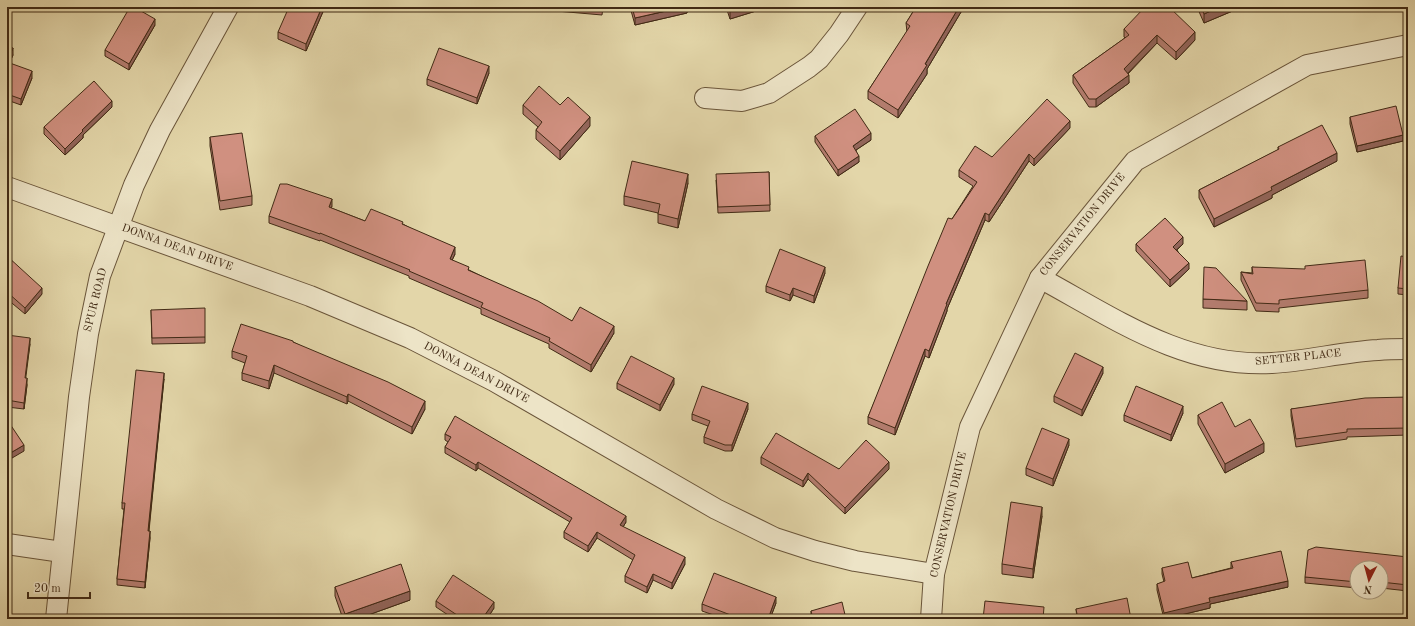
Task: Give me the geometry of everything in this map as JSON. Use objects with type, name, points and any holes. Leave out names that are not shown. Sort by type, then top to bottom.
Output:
[{"type":"street","name":"SPUR ROAD","points":[[56,619],[79,397],[88,334],[100,276],[134,185],[160,130],[228,7]]},
{"type":"street","points":[[705,98],[742,101],[769,93],[819,59],[839,34],[857,7]]},
{"type":"street","name":"CONSERVATION DRIVE","points":[[931,619],[934,574],[970,427],[1040,278],[1135,161],[1307,65],[1408,46]]},
{"type":"street","name":"DONNA DEAN DRIVE","points":[[7,187],[310,296],[410,338],[494,381],[716,509],[775,538],[815,552],[934,574]]},
{"type":"street","name":"SETTER PLACE","points":[[1040,278],[1147,336],[1192,354],[1217,360],[1247,363],[1273,363],[1378,350],[1408,349]]},
{"type":"street","points":[[7,544],[62,552]]},
{"type":"building","points":[[130,7],[134,7],[155,19],[129,64],[105,50]]},
{"type":"building","points":[[289,7],[322,7],[306,44],[278,32]]},
{"type":"building","points":[[581,7],[602,7],[602,9]]},
{"type":"building","points":[[632,7],[684,7],[635,18]]},
{"type":"building","points":[[729,7],[740,7],[730,10]]},
{"type":"building","points":[[916,7],[959,7],[925,64],[927,65],[898,110],[868,91],[910,26],[906,23]]},
{"type":"building","points":[[1145,7],[1169,7],[1195,32],[1176,52],[1157,35],[1124,69],[1129,75],[1096,99],[1089,99],[1073,75],[1129,35],[1124,29]]},
{"type":"building","points":[[1201,7],[1220,7],[1204,14]]},
{"type":"building","points":[[7,46],[13,48],[7,62]]},
{"type":"building","points":[[439,48],[489,66],[477,98],[427,79]]},
{"type":"building","points":[[7,62],[32,71],[21,99],[7,94]]},
{"type":"building","points":[[94,81],[112,101],[65,149],[44,127]]},
{"type":"building","points":[[539,86],[560,105],[568,97],[590,117],[560,151],[536,130],[542,122],[523,105]]},
{"type":"building","points":[[1047,99],[1070,121],[1034,159],[1029,154],[989,215],[985,213],[946,304],[929,351],[925,349],[895,428],[868,417],[948,218],[952,219],[977,182],[959,170],[975,146],[992,157]]},
{"type":"building","points":[[1396,106],[1403,135],[1357,146],[1350,117]]},
{"type":"building","points":[[855,109],[871,133],[853,146],[859,156],[838,170],[815,136]]},
{"type":"building","points":[[1322,125],[1337,153],[1271,187],[1272,190],[1214,219],[1199,190]]},
{"type":"building","points":[[242,133],[252,196],[220,201],[210,137]]},
{"type":"building","points":[[632,161],[688,174],[678,219],[658,214],[660,204],[624,196]]},
{"type":"building","points":[[769,172],[770,205],[718,207],[716,174]]},
{"type":"building","points":[[280,184],[287,184],[332,199],[329,207],[365,221],[371,209],[403,222],[402,224],[455,247],[450,259],[469,267],[468,270],[538,301],[572,321],[580,307],[614,326],[591,365],[549,341],[550,338],[481,307],[483,303],[409,271],[410,270],[320,233],[269,216]]},
{"type":"building","points":[[1165,218],[1183,237],[1173,247],[1189,263],[1170,280],[1136,244]]},
{"type":"building","points":[[780,249],[825,267],[814,296],[793,288],[790,295],[766,286]]},
{"type":"building","points":[[7,256],[42,288],[25,308],[7,292]]},
{"type":"building","points":[[1401,256],[1408,257],[1408,289],[1398,288]]},
{"type":"building","points":[[1365,260],[1368,290],[1279,300],[1279,304],[1256,303],[1241,272],[1253,274],[1252,267],[1305,269],[1305,266]]},
{"type":"building","points":[[1204,267],[1216,268],[1247,301],[1203,299]]},
{"type":"building","points":[[205,308],[205,337],[152,338],[151,310]]},
{"type":"building","points":[[241,324],[293,341],[388,382],[425,401],[412,427],[348,394],[347,397],[274,365],[269,381],[242,373],[247,356],[232,351]]},
{"type":"building","points":[[7,335],[30,338],[25,378],[27,378],[24,403],[7,400]]},
{"type":"building","points":[[1075,353],[1103,367],[1082,410],[1054,396]]},
{"type":"building","points":[[631,356],[674,378],[660,405],[617,383]]},
{"type":"building","points":[[136,370],[164,373],[148,531],[150,531],[145,582],[117,579],[125,503],[122,503]]},
{"type":"building","points":[[702,386],[748,403],[732,445],[725,445],[704,437],[710,421],[692,414]]},
{"type":"building","points":[[1136,386],[1183,406],[1171,435],[1124,415]]},
{"type":"building","points":[[1408,397],[1408,428],[1347,429],[1347,432],[1296,439],[1291,409],[1365,398]]},
{"type":"building","points":[[1222,402],[1235,427],[1250,419],[1264,443],[1225,464],[1198,415]]},
{"type":"building","points":[[455,416],[626,516],[620,525],[685,557],[672,583],[653,574],[647,587],[625,576],[635,555],[597,532],[588,546],[564,532],[572,518],[478,462],[476,465],[445,447],[451,437],[445,434]]},
{"type":"building","points":[[8,421],[24,445],[7,455],[7,422]]},
{"type":"building","points":[[1042,428],[1069,439],[1053,479],[1026,468]]},
{"type":"building","points":[[776,433],[839,469],[866,440],[889,462],[845,508],[808,473],[803,481],[761,457]]},
{"type":"building","points":[[1011,502],[1042,507],[1033,569],[1002,564]]},
{"type":"building","points":[[1316,547],[1408,557],[1408,585],[1389,583],[1389,560],[1349,560],[1349,581],[1305,577],[1308,550]]},
{"type":"building","points":[[1281,551],[1288,581],[1209,598],[1210,602],[1164,613],[1157,584],[1165,581],[1162,568],[1188,562],[1192,578],[1233,568],[1231,562]]},
{"type":"building","points":[[401,564],[410,591],[345,614],[335,587]]},
{"type":"building","points":[[714,573],[776,597],[768,619],[741,619],[702,604]]},
{"type":"building","points":[[453,575],[494,602],[482,619],[463,619],[436,601]]},
{"type":"building","points":[[1127,598],[1131,619],[1078,619],[1076,609]]},
{"type":"building","points":[[985,601],[1044,607],[1043,619],[983,619]]},
{"type":"building","points":[[842,602],[846,619],[813,619],[811,611]]}]
